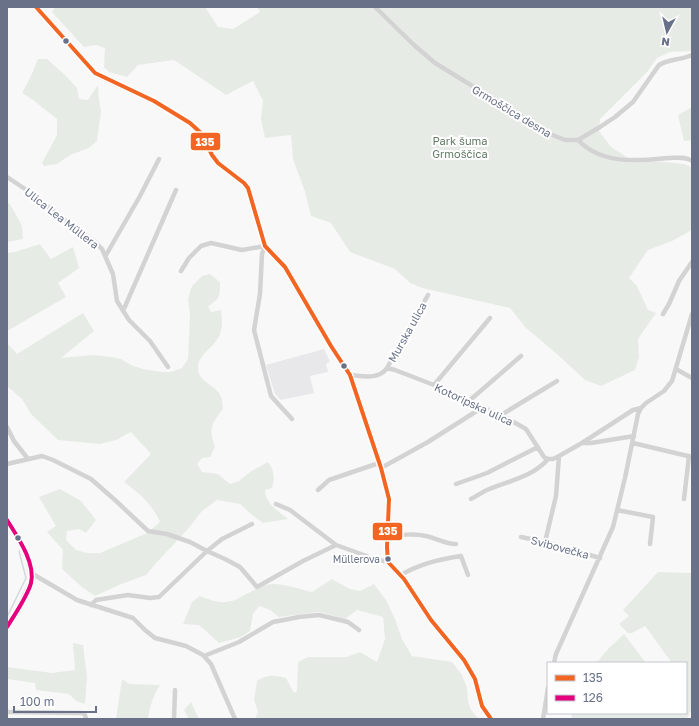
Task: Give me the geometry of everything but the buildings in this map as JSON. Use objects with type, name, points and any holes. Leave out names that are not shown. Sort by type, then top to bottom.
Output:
[{"type":"street","points":[[36,7],[95,73],[154,100],[190,123],[201,133],[218,164],[244,183],[248,188],[265,246],[285,267],[331,346],[350,375],[380,465],[389,499],[387,537],[388,562]]},
{"type":"street","name":"Grmoščica desna","points":[[375,7],[435,63],[545,132],[565,140],[578,140]]},
{"type":"street","points":[[692,55],[659,65],[633,102],[600,127],[578,140],[586,148],[617,159],[649,160],[683,157],[692,161]]},
{"type":"street","points":[[106,255],[140,196],[159,159]]},
{"type":"street","name":"Ulica Lea Müllera","points":[[7,177],[34,195],[102,249],[106,255],[113,274],[118,301],[123,311],[129,320],[150,341],[168,367]]},
{"type":"street","points":[[123,311],[176,190]]},
{"type":"street","points":[[181,271],[189,258],[201,246],[211,243],[242,250],[265,246]]},
{"type":"street","points":[[265,246],[262,254],[260,294],[254,330],[271,396],[292,419]]},
{"type":"street","points":[[663,314],[679,281],[692,262]]},
{"type":"street","name":"Murska ulica","points":[[387,368],[428,295]]},
{"type":"street","points":[[554,662],[556,654],[584,590],[600,558],[612,527],[633,443],[638,414],[646,403],[664,391],[672,381],[692,314]]},
{"type":"street","points":[[434,385],[490,318]]},
{"type":"street","points":[[469,402],[521,356]]},
{"type":"street","points":[[350,375],[377,376],[384,372],[387,368]]},
{"type":"street","name":"Kotoripska ulica","points":[[387,368],[434,385],[469,402],[501,415],[526,429],[548,459]]},
{"type":"street","points":[[676,368],[692,378]]},
{"type":"street","points":[[501,415],[557,381]]},
{"type":"street","points":[[318,490],[329,480],[380,465],[428,442],[483,407]]},
{"type":"street","points":[[471,499],[486,490],[508,483],[531,472],[543,465],[548,459],[553,459],[559,456],[633,410],[641,408]]},
{"type":"street","points":[[7,428],[14,441],[28,459]]},
{"type":"street","points":[[582,443],[591,444],[634,436]]},
{"type":"street","points":[[633,443],[690,456],[684,499]]},
{"type":"street","points":[[456,484],[487,473],[538,447]]},
{"type":"street","points":[[7,464],[42,456],[53,460],[91,479],[148,531],[167,534],[190,542],[225,558],[240,567],[257,587],[303,561],[336,545]]},
{"type":"street","points":[[545,542],[556,496],[559,456]]},
{"type":"street","points":[[276,504],[290,510],[336,545],[388,562],[401,575],[430,620],[468,666],[478,687],[480,702],[491,719]]},
{"type":"street","points":[[617,510],[653,517],[650,544]]},
{"type":"street","points":[[7,520],[24,550],[30,564],[31,573],[31,583],[17,612],[7,627]]},
{"type":"street","points":[[91,605],[96,600],[128,595],[159,598],[207,551],[222,539],[252,524]]},
{"type":"street","points":[[387,537],[416,535],[427,536],[446,543],[456,544]]},
{"type":"street","name":"Svibovečka","points":[[521,537],[545,542],[600,558]]},
{"type":"street","points":[[401,575],[432,561],[461,556],[468,575]]},
{"type":"street","points":[[31,573],[70,597],[91,605],[126,614],[133,618],[156,638],[186,646],[198,651],[211,664],[235,719]]},
{"type":"street","points":[[204,656],[239,642],[273,622],[298,617],[319,615],[348,622],[359,630]]},
{"type":"street","points":[[174,719],[175,690]]},
{"type":"street","points":[[543,719],[547,694]]},
{"type":"street","points":[[7,712],[82,713],[86,719]]},
{"type":"shaded area","points":[[324,349],[330,362],[326,364],[328,372],[310,376],[314,393],[281,400],[275,394],[266,365]]},
{"type":"green space","name":"Park šuma Grmoščica","points":[[55,7],[205,7],[218,27],[233,29],[260,12],[257,7],[692,7],[692,51],[670,52],[657,58],[647,72],[600,119],[599,131],[611,147],[630,159],[685,164],[692,168],[692,230],[672,241],[648,250],[629,278],[637,286],[648,310],[656,313],[638,339],[639,357],[635,370],[601,386],[585,380],[525,327],[510,308],[422,288],[410,283],[395,269],[350,252],[331,223],[311,216],[305,192],[293,159],[291,135],[265,138],[261,119],[263,101],[253,81],[226,95],[174,60],[138,65],[127,77],[109,72],[104,67],[105,48],[96,45],[84,47],[52,12]]},
{"type":"green space","points":[[38,59],[47,59],[65,75],[77,88],[79,99],[88,100],[98,85],[101,111],[97,141],[89,148],[70,155],[57,164],[44,166],[42,163],[57,135],[57,119],[22,93]]},
{"type":"green space","points":[[692,107],[692,140],[684,141],[678,115]]},
{"type":"green space","points":[[7,202],[10,204],[22,226],[23,239],[7,242]]},
{"type":"green space","points":[[40,244],[51,259],[73,247],[79,268],[58,283],[66,297],[7,331],[7,253]]},
{"type":"green space","points":[[210,274],[220,282],[220,290],[218,299],[208,306],[211,312],[221,310],[222,328],[218,339],[200,359],[198,369],[201,378],[219,393],[222,400],[223,409],[212,426],[212,435],[215,447],[210,457],[202,458],[197,464],[202,472],[218,474],[230,484],[239,481],[250,472],[268,462],[273,471],[273,481],[272,488],[265,490],[267,499],[276,510],[288,519],[263,523],[240,504],[217,500],[202,511],[188,529],[146,575],[95,596],[83,588],[62,569],[63,550],[47,532],[56,526],[39,497],[60,489],[81,501],[96,520],[86,533],[79,529],[67,531],[66,540],[76,550],[87,553],[100,553],[147,533],[160,522],[145,500],[124,482],[151,454],[131,432],[116,440],[100,444],[58,440],[31,414],[22,399],[7,386],[7,343],[17,354],[83,313],[94,331],[61,358],[93,355],[104,356],[121,359],[133,366],[143,369],[162,372],[170,372],[182,368],[188,359],[190,317],[188,299],[192,286],[202,276]]},
{"type":"green space","points":[[658,572],[692,573],[692,708],[687,719],[571,719],[572,714],[687,714],[687,662],[671,662],[645,626],[632,633],[628,633],[619,624],[629,616],[623,610]]},
{"type":"green space","points":[[332,579],[350,589],[360,591],[374,584],[386,600],[402,639],[412,656],[452,662],[462,675],[467,688],[468,701],[471,710],[479,719],[255,719],[258,712],[254,700],[257,681],[264,677],[278,676],[286,678],[294,693],[297,691],[298,662],[308,657],[347,657],[360,652],[377,662],[385,639],[383,617],[357,610],[345,619],[319,612],[279,617],[270,610],[259,606],[253,614],[250,631],[241,637],[219,643],[199,625],[183,624],[192,602],[200,596],[221,602],[228,602],[271,584],[289,586],[312,592]]},
{"type":"green space","points":[[624,634],[645,662],[594,662],[598,661]]},
{"type":"green space","points":[[73,643],[83,645],[87,677],[85,704],[76,701],[69,694],[36,690],[35,683],[7,679],[7,667],[52,673],[75,670]]},
{"type":"green space","points":[[122,679],[129,684],[160,685],[152,701],[148,719],[116,719]]},
{"type":"green space","points":[[191,702],[199,719],[189,719],[184,710]]},
{"type":"waterway","points":[[7,617],[26,578],[19,551]]},
{"type":"transit line","name":"135","points":[[36,7],[95,73],[154,101],[190,123],[201,133],[212,155],[218,163],[244,183],[248,188],[265,246],[285,267],[331,346],[350,375],[381,468],[389,499],[387,547],[388,562],[404,579],[431,620],[464,660],[475,679],[482,706],[491,719]]},
{"type":"transit line","name":"126","points":[[7,520],[25,550],[32,575],[27,593],[7,627]]},
{"type":"place","name":"Müllerova","points":[[388,559]]}]
